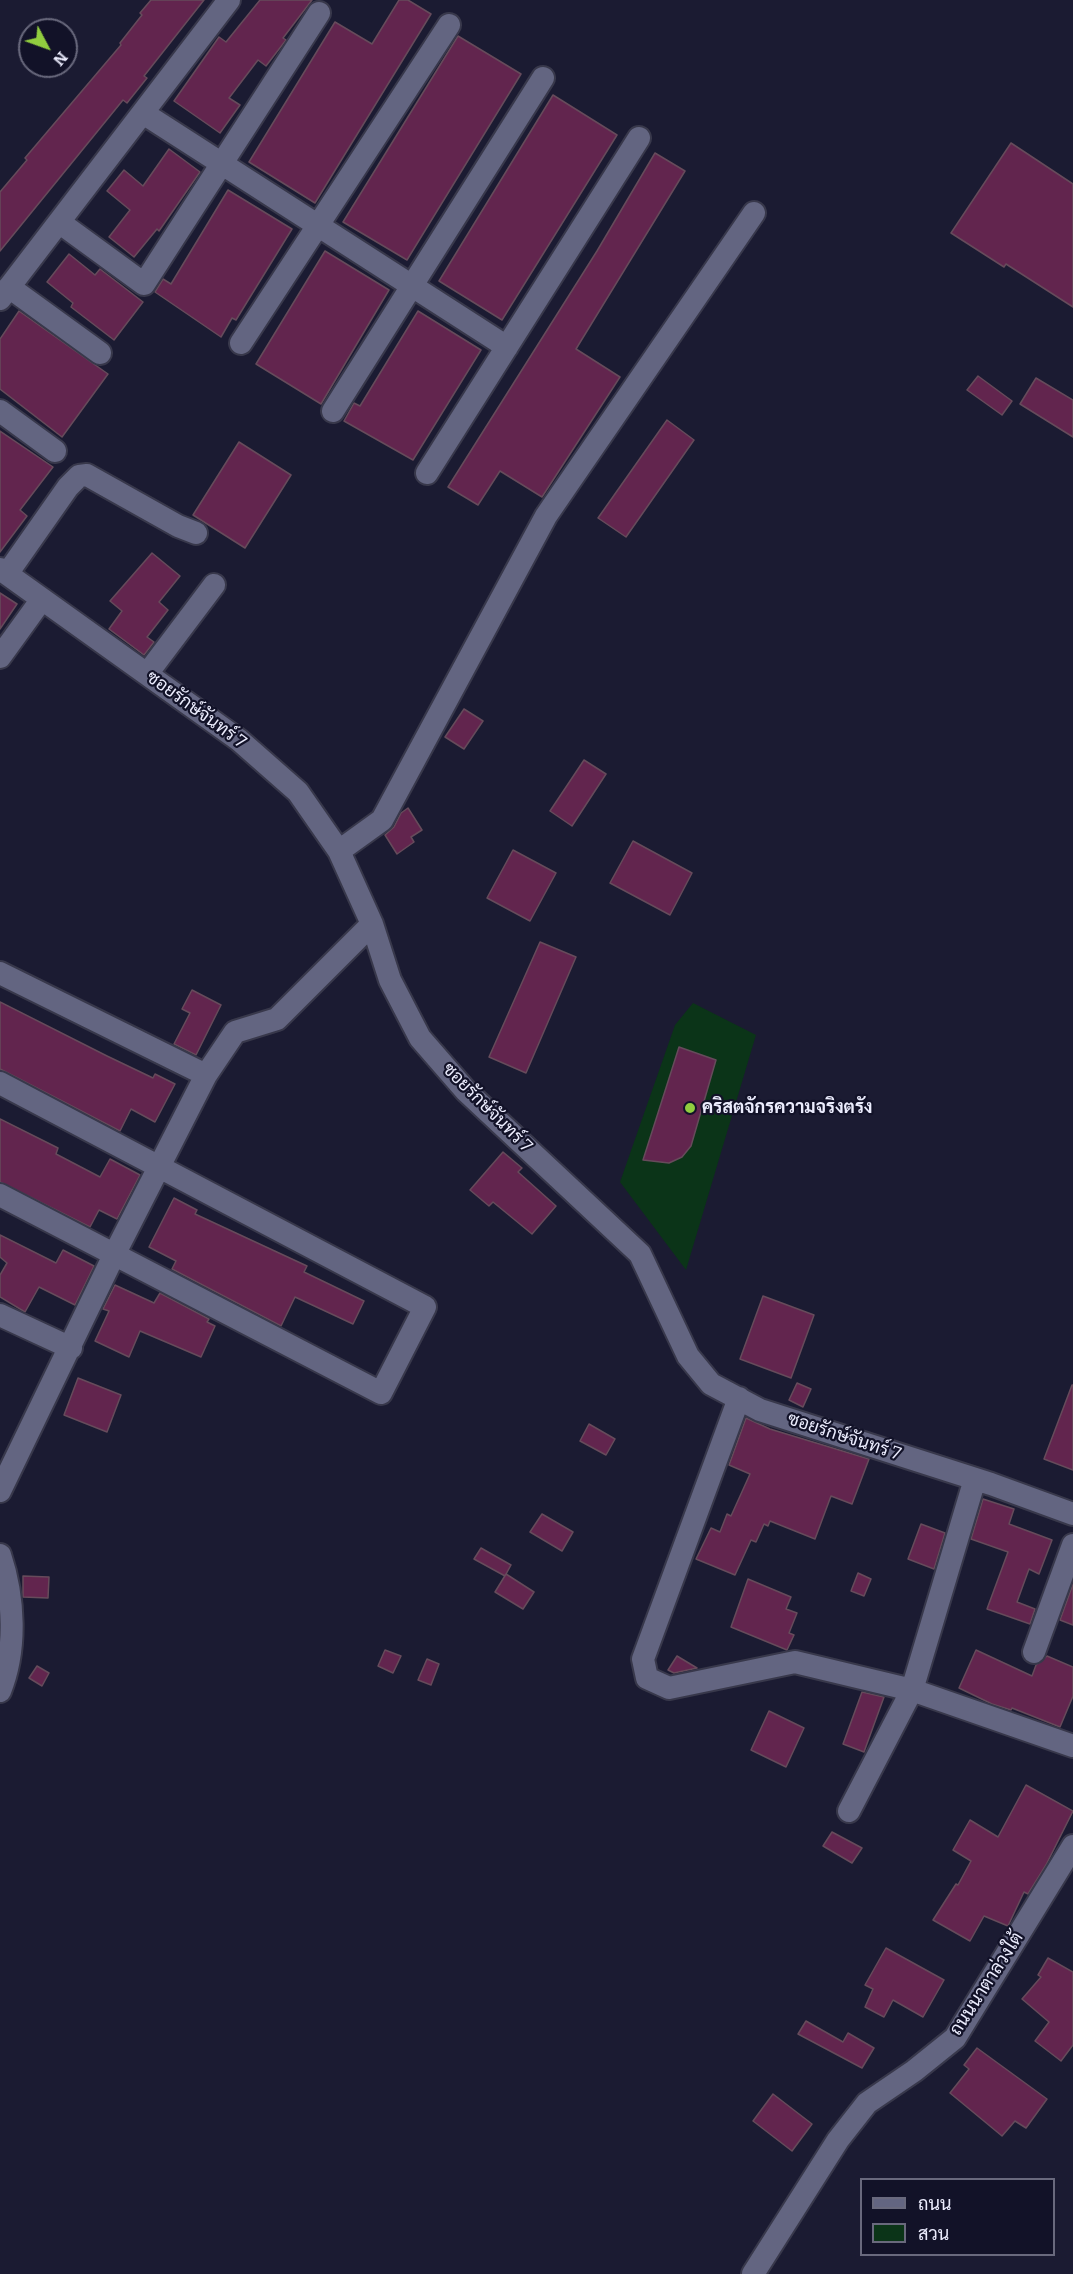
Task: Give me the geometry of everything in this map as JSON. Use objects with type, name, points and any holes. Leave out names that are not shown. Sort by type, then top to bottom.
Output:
[{"type":"street","points":[[100,353],[5,293],[230,0]]},
{"type":"street","points":[[59,222],[144,284],[319,13]]},
{"type":"street","points":[[241,343],[449,25]]},
{"type":"street","points":[[333,411],[543,78]]},
{"type":"street","points":[[143,113],[507,347]]},
{"type":"street","points":[[427,473],[639,138]]},
{"type":"street","points":[[339,851],[382,820],[546,516],[754,213]]},
{"type":"street","points":[[0,411],[55,451]]},
{"type":"street","points":[[4,571],[68,487],[79,476],[87,475],[178,526],[196,533]]},
{"type":"street","name":"ซอยรักษ์จันทร์ 7","points":[[4,571],[239,740],[298,792],[339,851],[372,924],[390,980],[420,1038],[466,1091],[640,1254],[688,1356],[711,1384],[760,1410],[975,1479],[1073,1514]]},
{"type":"street","points":[[147,674],[214,585]]},
{"type":"street","points":[[0,657],[42,598]]},
{"type":"street","points":[[0,1491],[114,1255],[206,1075],[235,1032],[277,1018],[372,924]]},
{"type":"street","points":[[0,973],[206,1075]]},
{"type":"street","points":[[0,1083],[425,1307],[381,1393],[0,1196]]},
{"type":"street","points":[[0,1315],[71,1348]]},
{"type":"street","points":[[739,1398],[643,1659],[647,1678],[669,1688],[795,1662],[912,1690],[1073,1746]]},
{"type":"street","points":[[849,1811],[912,1690],[975,1479]]},
{"type":"street","points":[[1034,1652],[1073,1545]]},
{"type":"street","points":[[0,1555],[11,1604],[11,1646],[0,1691]]},
{"type":"street","name":"ถนนนาตาล่วงใต้","points":[[753,2274],[838,2140],[867,2103],[914,2071],[955,2038],[1073,1846]]},
{"type":"green space","name":"คริสตจักรความจริงตรัง","points":[[693,1003],[756,1035],[686,1270],[620,1182],[675,1025]]},
{"type":"building","points":[[151,0],[204,0],[144,76],[147,78],[127,103],[123,100],[0,251],[0,192],[27,160],[25,158],[121,45],[120,43],[142,15],[140,13]]},
{"type":"building","points":[[260,0],[312,0],[283,38],[286,40],[266,66],[258,60],[229,98],[240,105],[220,133],[174,101],[219,37],[226,42]]},
{"type":"building","points":[[399,0],[408,0],[431,14],[315,203],[249,162],[335,22],[372,44]]},
{"type":"building","points":[[458,36],[521,74],[407,260],[343,222]]},
{"type":"building","points":[[553,95],[617,135],[502,320],[439,281]]},
{"type":"building","points":[[1011,143],[1073,184],[1073,307],[1006,264],[1004,267],[951,233]]},
{"type":"building","points":[[169,149],[200,172],[159,231],[157,229],[134,257],[109,237],[130,210],[107,191],[124,170],[143,186]]},
{"type":"building","points":[[655,153],[685,171],[576,349],[620,377],[542,497],[500,471],[478,505],[448,487],[597,251]]},
{"type":"building","points":[[228,190],[292,229],[236,320],[232,318],[221,337],[155,292],[163,279],[171,284]]},
{"type":"building","points":[[325,251],[389,290],[321,404],[256,364]]},
{"type":"building","points":[[69,254],[95,275],[100,269],[143,302],[114,340],[71,307],[73,303],[47,282]]},
{"type":"building","points":[[19,311],[108,374],[62,437],[0,389],[0,339]]},
{"type":"building","points":[[418,311],[481,350],[413,460],[344,421],[354,403],[360,406]]},
{"type":"building","points":[[978,376],[1012,401],[1002,415],[967,390]]},
{"type":"building","points":[[1036,378],[1073,400],[1073,437],[1020,404]]},
{"type":"building","points":[[667,420],[694,440],[626,537],[598,518]]},
{"type":"building","points":[[0,431],[53,467],[20,510],[27,516],[0,552]]},
{"type":"building","points":[[239,442],[291,475],[245,548],[193,515]]},
{"type":"building","points":[[152,553],[180,576],[159,602],[168,610],[147,637],[154,642],[144,655],[109,629],[122,611],[110,601]]},
{"type":"building","points":[[0,593],[17,604],[0,629]]},
{"type":"building","points":[[464,709],[483,721],[464,749],[445,737]]},
{"type":"building","points":[[584,760],[606,774],[572,826],[550,811]]},
{"type":"building","points":[[408,808],[422,830],[411,837],[414,842],[397,854],[385,835],[394,827],[401,813]]},
{"type":"building","points":[[633,841],[692,873],[670,915],[610,883]]},
{"type":"building","points":[[513,850],[556,873],[530,921],[487,898]]},
{"type":"building","points":[[540,942],[576,957],[526,1073],[489,1057]]},
{"type":"building","points":[[192,990],[221,1005],[196,1055],[174,1044],[190,1013],[182,1009]]},
{"type":"building","points":[[0,1002],[153,1078],[155,1074],[175,1084],[155,1122],[131,1109],[120,1131],[0,1069]]},
{"type":"building","points":[[679,1047],[716,1060],[691,1146],[682,1157],[669,1163],[643,1160]]},
{"type":"building","points":[[0,1119],[58,1148],[56,1154],[100,1177],[110,1159],[140,1175],[117,1219],[99,1210],[90,1227],[0,1182]]},
{"type":"building","points":[[503,1152],[522,1168],[518,1172],[556,1206],[532,1234],[493,1202],[489,1206],[470,1190]]},
{"type":"building","points":[[174,1198],[197,1210],[195,1214],[307,1266],[304,1272],[364,1301],[353,1324],[295,1297],[281,1326],[172,1269],[176,1261],[149,1247]]},
{"type":"building","points":[[0,1235],[56,1263],[63,1250],[94,1266],[75,1305],[39,1287],[25,1312],[0,1297],[0,1275],[7,1263],[0,1257]]},
{"type":"building","points":[[115,1285],[154,1303],[160,1293],[209,1319],[207,1322],[215,1326],[201,1357],[140,1331],[129,1357],[95,1341],[109,1311],[103,1309]]},
{"type":"building","points":[[763,1296],[814,1315],[791,1378],[740,1359]]},
{"type":"building","points":[[78,1378],[121,1395],[107,1432],[64,1415]]},
{"type":"building","points":[[797,1383],[811,1389],[803,1407],[789,1400]]},
{"type":"building","points":[[1073,1385],[1073,1470],[1044,1459]]},
{"type":"building","points":[[746,1418],[770,1429],[869,1459],[852,1504],[831,1496],[815,1539],[770,1521],[768,1526],[764,1524],[756,1542],[751,1540],[735,1575],[696,1559],[711,1528],[720,1532],[727,1514],[731,1516],[750,1474],[729,1465]]},
{"type":"building","points":[[589,1424],[615,1439],[606,1455],[580,1441]]},
{"type":"building","points":[[983,1499],[1014,1509],[1009,1524],[1052,1540],[1039,1574],[1029,1569],[1017,1602],[1035,1609],[1030,1624],[987,1609],[1008,1552],[971,1539]]},
{"type":"building","points":[[542,1514],[573,1532],[562,1551],[530,1532]]},
{"type":"building","points":[[921,1524],[945,1533],[934,1569],[908,1559]]},
{"type":"building","points":[[481,1548],[511,1565],[505,1576],[474,1559]]},
{"type":"building","points":[[858,1573],[871,1579],[864,1596],[851,1591]]},
{"type":"building","points":[[506,1574],[534,1592],[523,1609],[495,1592]]},
{"type":"building","points":[[23,1576],[49,1577],[48,1598],[23,1597]]},
{"type":"building","points":[[748,1579],[791,1597],[786,1609],[797,1613],[789,1633],[794,1635],[787,1650],[731,1627]]},
{"type":"building","points":[[1073,1584],[1073,1625],[1060,1620]]},
{"type":"building","points":[[385,1650],[401,1656],[393,1673],[378,1666]]},
{"type":"building","points":[[976,1650],[1032,1676],[1036,1665],[1047,1656],[1073,1667],[1073,1696],[1060,1727],[1012,1708],[1011,1710],[992,1704],[959,1688]]},
{"type":"building","points":[[677,1656],[697,1668],[674,1673],[668,1670]]},
{"type":"building","points":[[427,1659],[439,1664],[431,1685],[418,1680]]},
{"type":"building","points":[[37,1666],[49,1673],[42,1686],[29,1678]]},
{"type":"building","points":[[862,1692],[884,1697],[864,1752],[843,1744]]},
{"type":"building","points":[[769,1711],[804,1728],[786,1767],[751,1750]]},
{"type":"building","points":[[1026,1785],[1073,1811],[1046,1865],[1028,1894],[1024,1892],[1008,1926],[984,1916],[970,1941],[933,1920],[956,1884],[958,1885],[971,1861],[953,1850],[970,1820],[998,1837]]},
{"type":"building","points":[[832,1832],[862,1848],[852,1863],[823,1846]]},
{"type":"building","points":[[886,1948],[944,1980],[923,2017],[893,2000],[884,2017],[865,2007],[873,1989],[865,1985]]},
{"type":"building","points":[[1048,1958],[1073,1972],[1073,2045],[1061,2061],[1035,2041],[1049,2022],[1022,1999],[1041,1977],[1038,1975]]},
{"type":"building","points":[[806,2021],[843,2042],[848,2033],[874,2048],[862,2068],[798,2034]]},
{"type":"building","points":[[977,2048],[1047,2099],[1026,2128],[1015,2121],[1002,2136],[950,2093],[969,2069],[964,2065]]},
{"type":"building","points":[[773,2094],[812,2124],[792,2151],[753,2121]]},
{"type":"place","name":"คริสตจักรความจริงตรัง","points":[[690,1108]]}]
